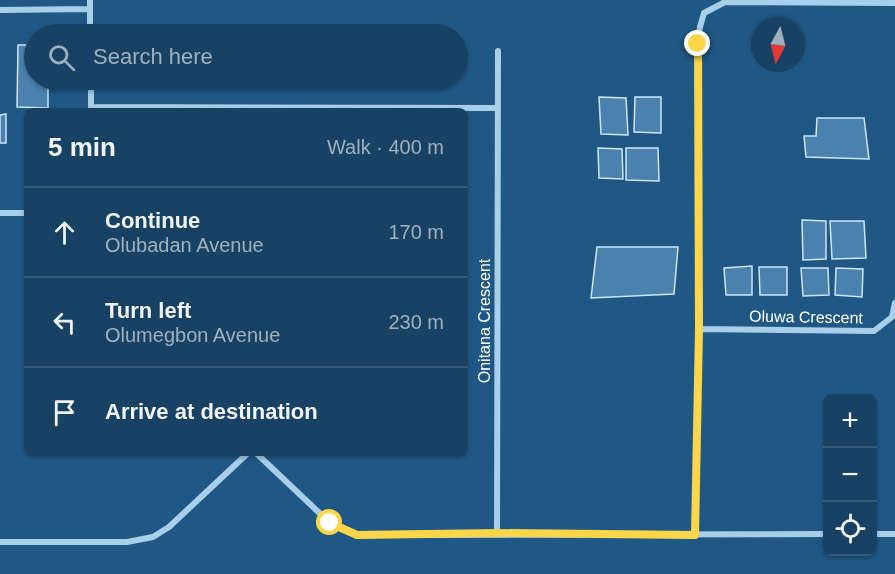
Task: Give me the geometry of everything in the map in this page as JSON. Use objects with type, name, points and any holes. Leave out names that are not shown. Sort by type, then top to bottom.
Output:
[{"type":"street","points":[[90,0],[90,24]]},
{"type":"street","points":[[695,535],[699,329],[698,44],[704,14],[725,2],[895,3]]},
{"type":"street","points":[[0,10],[90,9]]},
{"type":"street","name":"Onitana Crescent","points":[[497,533],[498,51]]},
{"type":"street","points":[[91,90],[91,108]]},
{"type":"street","points":[[468,108],[498,108]]},
{"type":"street","points":[[0,213],[24,213]]},
{"type":"street","name":"Oluwa Crescent","points":[[699,329],[874,331],[892,317],[895,303]]},
{"type":"street","points":[[0,542],[127,542],[153,537],[169,527],[245,456]]},
{"type":"street","points":[[259,456],[330,523],[357,535],[823,534]]},
{"type":"street","points":[[877,534],[895,534]]},
{"type":"building","points":[[18,45],[24,45],[24,90],[48,90],[48,108],[17,107]]},
{"type":"building","points":[[599,97],[626,98],[628,135],[601,134]]},
{"type":"building","points":[[635,97],[661,97],[661,133],[634,132]]},
{"type":"building","points":[[6,114],[6,143],[0,143],[0,115]]},
{"type":"building","points":[[817,118],[864,118],[869,159],[806,157],[804,136],[816,136]]},
{"type":"building","points":[[598,148],[622,149],[623,179],[599,178]]},
{"type":"building","points":[[626,148],[658,148],[659,181],[626,180]]},
{"type":"building","points":[[802,220],[826,221],[826,259],[803,260]]},
{"type":"building","points":[[830,221],[864,221],[866,258],[832,259]]},
{"type":"building","points":[[597,247],[678,247],[674,294],[591,298]]},
{"type":"building","points":[[752,266],[752,295],[726,295],[724,268]]},
{"type":"building","points":[[759,267],[787,267],[787,295],[760,295]]},
{"type":"building","points":[[801,268],[828,268],[829,295],[803,296]]},
{"type":"building","points":[[836,268],[863,269],[862,297],[835,295]]},
{"type":"route","points":[[330,523],[357,535],[497,533],[695,535],[699,329],[698,44]]}]
